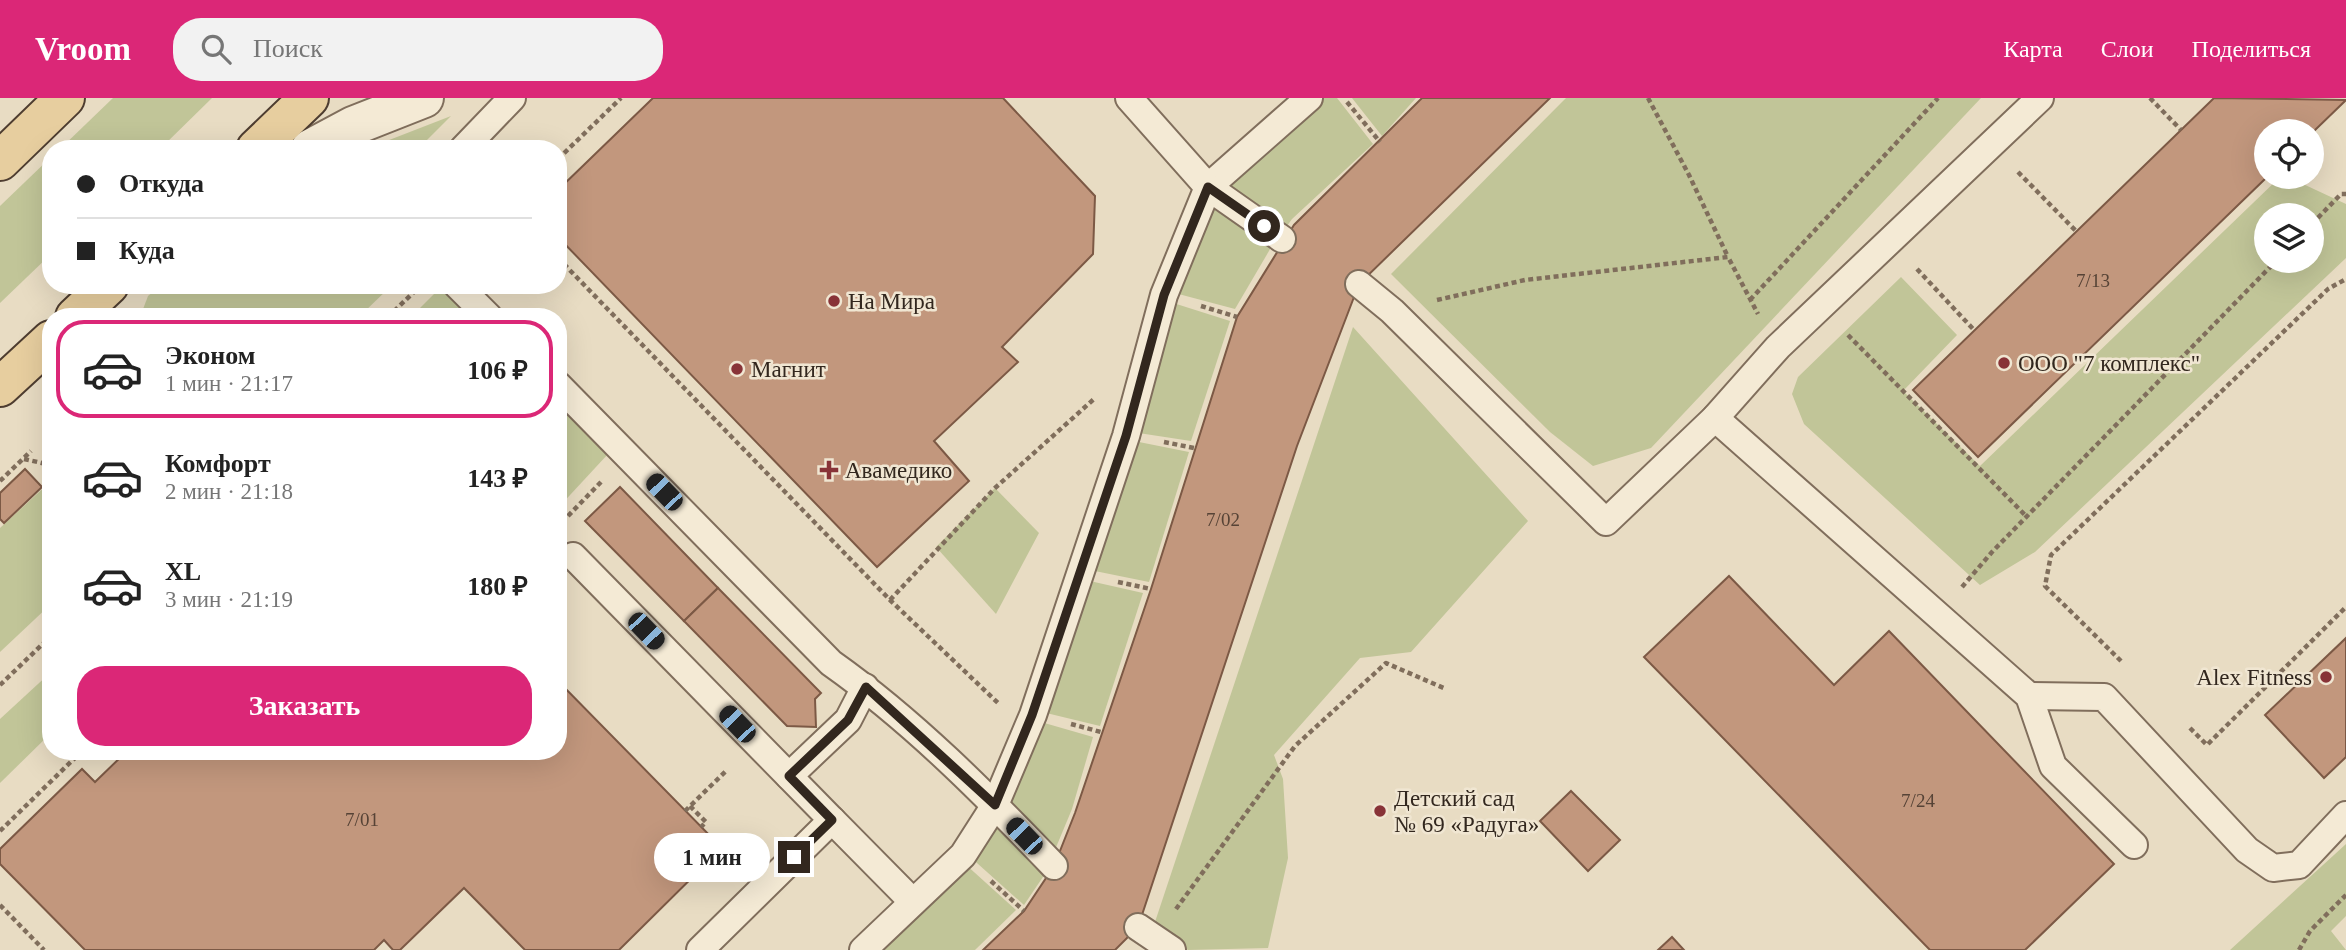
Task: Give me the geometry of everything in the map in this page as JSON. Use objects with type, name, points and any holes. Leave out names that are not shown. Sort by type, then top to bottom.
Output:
[{"type":"main road","points":[[0,162],[65,98]]},
{"type":"main road","points":[[265,140],[309,98]]},
{"type":"main road","points":[[85,308],[99,294]]},
{"type":"main road","points":[[0,387],[42,348]]},
{"type":"street","points":[[327,140],[353,126],[424,98]]},
{"type":"lane","points":[[472,140],[512,98]]},
{"type":"lane","points":[[1129,98],[1208,187],[1282,239]]},
{"type":"lane","points":[[863,950],[963,855],[995,805],[1026,729],[1126,436],[1164,295],[1208,187],[1309,98]]},
{"type":"lane","points":[[1359,284],[1392,311],[1606,522],[1715,418],[1820,307],[1892,242],[2040,98]]},
{"type":"lane","points":[[466,294],[480,308]]},
{"type":"lane","points":[[567,394],[831,663],[866,687],[995,805],[1054,866]]},
{"type":"lane","points":[[1715,418],[2029,696],[2053,766],[2134,845]]},
{"type":"lane","points":[[573,556],[913,902]]},
{"type":"lane","points":[[789,776],[848,720],[866,687]]},
{"type":"lane","points":[[2029,696],[2104,697],[2247,850],[2273,868],[2299,865],[2346,815]]},
{"type":"lane","points":[[699,950],[832,820]]},
{"type":"path","points":[[567,150],[621,98]]},
{"type":"path","points":[[1343,98],[1380,142]]},
{"type":"path","points":[[1648,98],[1750,300],[1938,98]]},
{"type":"path","points":[[2151,98],[2181,130]]},
{"type":"path","points":[[1991,144],[2076,231]]},
{"type":"path","points":[[2324,211],[2344,192]]},
{"type":"path","points":[[1892,242],[1974,330]]},
{"type":"path","points":[[1392,311],[1525,279],[1728,257]]},
{"type":"path","points":[[567,267],[890,600],[1026,729]]},
{"type":"path","points":[[1939,614],[2027,517],[2264,273]]},
{"type":"path","points":[[2131,670],[2045,586],[2051,555],[2328,289],[2346,279]]},
{"type":"path","points":[[397,308],[412,294]]},
{"type":"path","points":[[1820,307],[2027,517]]},
{"type":"path","points":[[890,600],[995,488],[1151,348]]},
{"type":"path","points":[[0,481],[31,451]]},
{"type":"path","points":[[567,518],[627,453]]},
{"type":"path","points":[[23,459],[42,464]]},
{"type":"path","points":[[2188,726],[2207,745],[2346,607]]},
{"type":"path","points":[[0,685],[42,645]]},
{"type":"path","points":[[1155,939],[1294,746],[1386,663],[1446,689]]},
{"type":"path","points":[[685,811],[755,742]]},
{"type":"path","points":[[0,831],[73,760]]},
{"type":"path","points":[[690,806],[706,822],[701,827]]},
{"type":"path","points":[[2299,950],[2310,932],[2346,895]]},
{"type":"path","points":[[0,905],[44,950]]},
{"type":"green space","points":[[113,98],[212,98],[169,140],[69,140]]},
{"type":"green space","points":[[1316,98],[1337,98],[1373,144],[1292,219],[1282,233],[1214,187]]},
{"type":"green space","points":[[1352,98],[1416,98],[1382,136]]},
{"type":"green space","points":[[1566,98],[1981,98],[1651,448],[1593,466],[1550,432],[1391,274]]},
{"type":"green space","points":[[451,116],[427,140],[389,140]]},
{"type":"green space","points":[[42,166],[42,263],[0,303],[0,206]]},
{"type":"green space","points":[[2268,189],[2314,189],[2346,204],[2346,258],[2035,552],[1980,585],[1804,424],[1792,394],[1798,377],[1901,277],[1957,335],[1903,391],[1980,466]]},
{"type":"green space","points":[[1210,194],[1276,239],[1235,309],[1171,292]]},
{"type":"green space","points":[[383,294],[368,308],[143,308],[148,296]]},
{"type":"green space","points":[[434,294],[446,294],[461,308],[420,308]]},
{"type":"green space","points":[[1167,301],[1230,321],[1191,441],[1132,432]]},
{"type":"green space","points":[[1353,327],[1528,521],[1411,652],[1360,658],[1274,755],[1283,779],[1288,858],[1268,948],[1188,950],[1154,925]]},
{"type":"green space","points":[[567,414],[608,454],[567,498]]},
{"type":"green space","points":[[1129,440],[1189,452],[1149,582],[1085,569]]},
{"type":"green space","points":[[995,488],[1039,533],[996,614],[936,547]]},
{"type":"green space","points":[[42,489],[42,612],[0,652],[0,528]]},
{"type":"green space","points":[[1081,579],[1143,593],[1100,726],[1038,711]]},
{"type":"green space","points":[[42,680],[42,742],[0,783],[0,719]]},
{"type":"green space","points":[[1034,720],[1093,737],[1072,809],[1052,857],[999,804]]},
{"type":"green space","points":[[996,812],[1049,868],[1024,905],[968,855]]},
{"type":"green space","points":[[2346,844],[2346,916],[2331,931],[2346,950],[2230,950]]},
{"type":"green space","points":[[964,863],[1016,910],[975,950],[870,950]]},
{"type":"building","name":"На Мира","points":[[653,98],[1003,98],[1095,196],[1093,254],[1002,347],[1018,362],[934,441],[969,481],[877,567],[567,246],[567,181]]},
{"type":"building","points":[[1422,98],[1550,98],[1359,284],[1297,446],[1138,927],[1115,950],[983,950],[1024,911],[1054,866],[1075,813],[1151,589],[1237,317],[1294,225]]},
{"type":"building","points":[[2214,98],[2346,100],[2324,121],[2324,119],[2254,119],[2255,189],[1978,457],[1913,390]]},
{"type":"building","points":[[25,469],[42,487],[4,523],[0,519],[0,493]]},
{"type":"building","points":[[620,487],[718,588],[684,621],[585,521]]},
{"type":"building","points":[[1729,576],[1834,685],[1889,631],[2114,864],[2025,950],[1930,950],[1644,657]]},
{"type":"building","points":[[718,588],[821,693],[815,699],[816,727],[787,726],[684,621]]},
{"type":"building","name":"Alex Fitness","points":[[2346,638],[2346,757],[2324,778],[2265,715]]},
{"type":"building","points":[[567,690],[722,848],[619,950],[525,950],[464,888],[400,950],[393,950],[384,940],[374,950],[85,950],[0,864],[0,849],[82,769],[95,782],[118,760],[567,760]]},
{"type":"building","points":[[1571,791],[1620,840],[1588,871],[1540,821]]},
{"type":"building","points":[[1672,937],[1684,950],[1658,950]]},
{"type":"place","name":"На Мира","points":[[834,301]]},
{"type":"place","name":"ООО \"7 комплекс\"","points":[[2004,363]]},
{"type":"place","name":"Магнит","points":[[737,369]]},
{"type":"place","name":"Авамедико","points":[[829,470]]},
{"type":"place","name":"Alex Fitness","points":[[2326,677]]},
{"type":"place","name":"Детский сад № 69 «Радуга»","points":[[1380,811]]},
{"type":"route","points":[[794,857],[832,820],[789,776],[848,720],[866,687],[995,805],[1032,715],[1126,436],[1164,295],[1208,187],[1264,226]]}]
